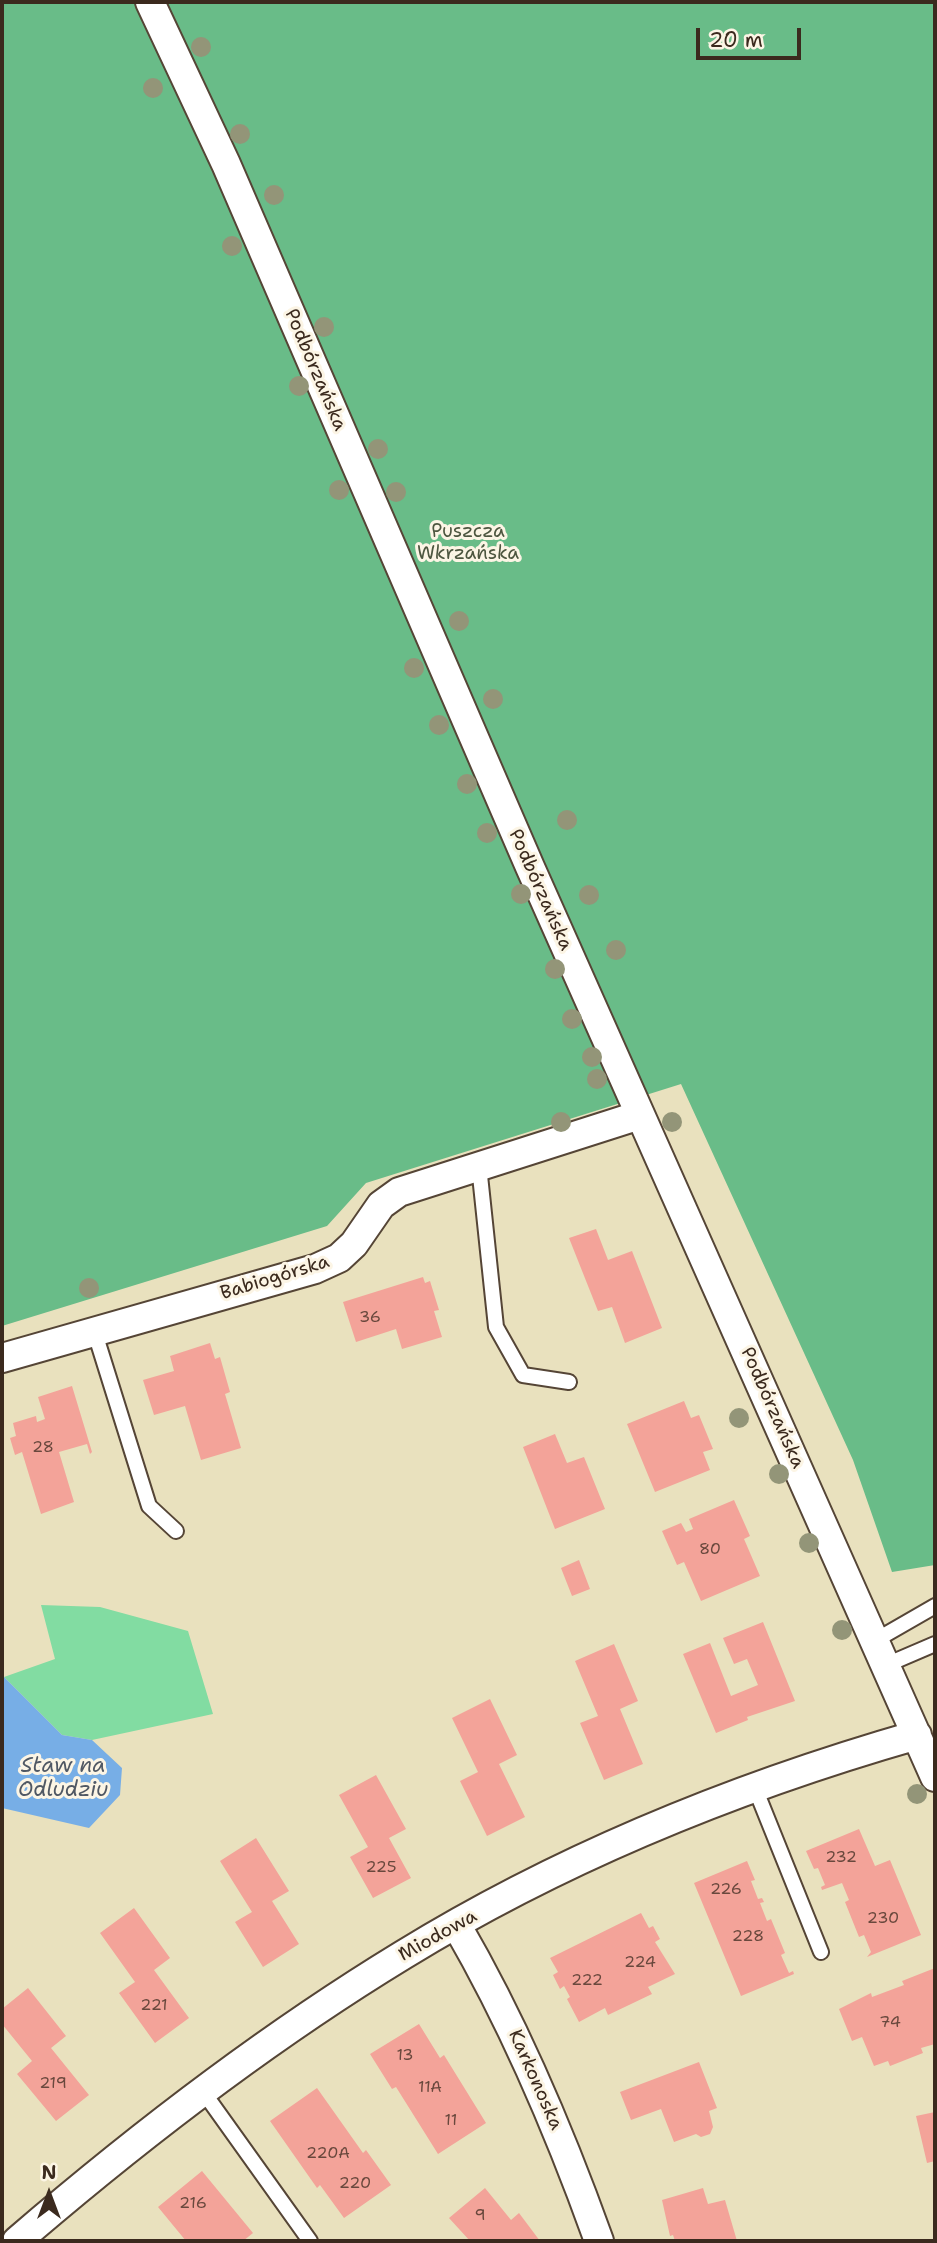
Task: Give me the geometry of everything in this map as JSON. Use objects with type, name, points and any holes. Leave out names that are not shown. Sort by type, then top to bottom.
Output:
[{"type":"street","name":"Podbórzańska","points":[[150,2],[226,164],[639,1115],[881,1653],[926,1732],[935,1777]]},
{"type":"street","name":"Babiogórska","points":[[2,1358],[315,1269],[339,1258],[354,1244],[380,1205],[399,1192],[639,1115]]},
{"type":"street","name":"Miodowa","points":[[17,2241],[202,2090],[300,2021],[404,1954],[526,1888],[645,1832],[755,1787],[926,1732]]},
{"type":"street","name":"Karkonoska","points":[[457,1926],[532,2070],[559,2133],[599,2241]]},
{"type":"lane","points":[[479,1167],[496,1327],[523,1375],[569,1382]]},
{"type":"lane","points":[[94,1330],[149,1506],[176,1531]]},
{"type":"lane","points":[[881,1653],[935,1606]]},
{"type":"lane","points":[[881,1653],[935,1644]]},
{"type":"lane","points":[[755,1787],[821,1952]]},
{"type":"lane","points":[[202,2090],[310,2241]]},
{"type":"green space","name":"Puszcza Wkrzańska","points":[[2,2],[935,2],[935,1565],[892,1572],[853,1460],[681,1084],[366,1183],[327,1226],[2,1326]]},
{"type":"green space","points":[[41,1605],[100,1607],[188,1631],[213,1714],[92,1740],[62,1735],[4,1677],[55,1659]]},
{"type":"water","name":"Staw na Odludziu","points":[[2,1675],[62,1735],[92,1740],[122,1768],[120,1795],[89,1828],[2,1808]]},
{"type":"building","points":[[596,1229],[608,1260],[632,1251],[662,1328],[625,1343],[612,1307],[598,1311],[569,1238]]},
{"type":"building","points":[[423,1277],[425,1283],[430,1281],[439,1310],[434,1311],[442,1337],[402,1349],[396,1329],[356,1342],[343,1302]]},
{"type":"building","points":[[210,1343],[215,1359],[220,1357],[230,1392],[225,1394],[241,1448],[201,1460],[185,1406],[154,1415],[143,1380],[174,1371],[170,1356]]},
{"type":"building","points":[[72,1386],[92,1452],[90,1454],[87,1444],[59,1452],[74,1502],[41,1514],[22,1452],[15,1455],[10,1438],[16,1436],[13,1423],[36,1416],[37,1422],[45,1419],[38,1397]]},
{"type":"building","points":[[684,1401],[691,1418],[699,1415],[713,1449],[703,1452],[710,1470],[655,1492],[627,1424]]},
{"type":"building","points":[[555,1434],[567,1463],[584,1457],[605,1509],[555,1529],[523,1447]]},
{"type":"building","points":[[734,1500],[750,1536],[744,1539],[760,1576],[701,1601],[684,1562],[677,1565],[662,1531],[681,1523],[686,1532],[693,1529],[689,1519]]},
{"type":"building","points":[[579,1560],[590,1589],[572,1596],[561,1568]]},
{"type":"building","points":[[763,1622],[795,1701],[747,1717],[748,1720],[716,1733],[683,1654],[710,1643],[731,1696],[758,1685],[747,1659],[734,1664],[723,1638]]},
{"type":"building","points":[[614,1644],[638,1701],[620,1709],[643,1764],[604,1780],[580,1723],[598,1716],[575,1661]]},
{"type":"building","points":[[490,1699],[517,1755],[499,1764],[525,1817],[487,1836],[460,1781],[478,1772],[452,1718]]},
{"type":"building","points":[[376,1775],[406,1829],[389,1838],[411,1878],[373,1898],[350,1857],[368,1847],[339,1795]]},
{"type":"building","points":[[859,1829],[875,1866],[890,1860],[921,1935],[867,1957],[871,1952],[864,1935],[859,1937],[845,1902],[849,1900],[842,1883],[822,1890],[821,1887],[825,1885],[818,1868],[814,1869],[806,1851]]},
{"type":"building","points":[[256,1838],[289,1891],[272,1901],[299,1944],[263,1967],[235,1922],[252,1912],[220,1861]]},
{"type":"building","points":[[747,1861],[755,1880],[751,1881],[758,1899],[762,1898],[764,1902],[760,1903],[767,1921],[771,1919],[785,1953],[781,1955],[789,1973],[793,1971],[794,1974],[741,1996],[694,1883]]},
{"type":"building","points":[[134,1908],[170,1958],[154,1970],[189,2018],[155,2043],[119,1993],[135,1982],[100,1933]]},
{"type":"building","points":[[641,1913],[649,1928],[653,1926],[660,1939],[655,1942],[675,1974],[648,1987],[652,1994],[608,2015],[605,2008],[579,2022],[567,1999],[570,1997],[564,1986],[560,1989],[553,1975],[558,1972],[550,1958]]},
{"type":"building","points":[[935,1968],[935,2044],[921,2048],[923,2053],[890,2066],[888,2061],[874,2066],[862,2037],[852,2041],[839,2009],[871,1993],[872,1997],[904,1985],[902,1981]]},
{"type":"building","points":[[28,1988],[66,2036],[51,2048],[89,2095],[56,2121],[17,2074],[32,2061],[2,2024],[2,2009]]},
{"type":"building","points":[[419,2024],[440,2058],[444,2055],[486,2123],[438,2154],[396,2087],[392,2089],[370,2054]]},
{"type":"building","points":[[699,2062],[717,2108],[709,2111],[713,2127],[710,2134],[701,2137],[696,2134],[674,2142],[661,2109],[631,2120],[620,2092]]},
{"type":"building","points":[[317,2088],[363,2153],[366,2150],[391,2185],[344,2218],[320,2185],[317,2188],[270,2121]]},
{"type":"building","points":[[935,2112],[935,2161],[927,2163],[916,2116]]},
{"type":"building","points":[[202,2171],[253,2233],[243,2241],[186,2241],[158,2207]]},
{"type":"building","points":[[485,2188],[511,2220],[519,2213],[540,2241],[470,2241],[449,2218]]},
{"type":"building","points":[[703,2188],[708,2204],[725,2200],[737,2241],[675,2241],[673,2235],[670,2236],[662,2200]]}]
